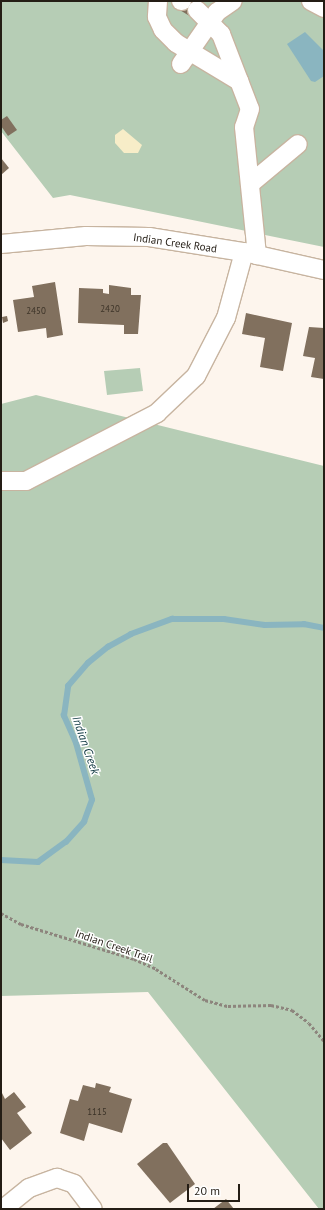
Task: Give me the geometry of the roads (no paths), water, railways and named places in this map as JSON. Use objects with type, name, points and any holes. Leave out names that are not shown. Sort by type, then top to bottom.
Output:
[{"type":"street","points":[[158,1],[157,17],[163,30],[176,43],[185,58],[239,81]]},
{"type":"street","points":[[192,9],[217,12],[233,1]]},
{"type":"street","points":[[311,1],[324,8]]},
{"type":"street","points":[[185,58],[192,9]]},
{"type":"street","points":[[1,481],[26,481],[157,413],[196,376],[226,318],[250,254],[250,184],[244,127],[250,109],[222,34],[192,9]]},
{"type":"street","points":[[250,184],[298,144]]},
{"type":"street","name":"Indian Creek Road","points":[[1,244],[86,236],[149,237],[250,254],[324,270]]},
{"type":"street","points":[[2,1209],[29,1188],[57,1178],[74,1184],[93,1209]]},
{"type":"water","points":[[305,32],[324,51],[324,76],[315,82],[311,81],[287,44]]},
{"type":"waterway","name":"Indian Creek","points":[[1,860],[38,862],[66,842],[84,822],[92,800],[76,743],[64,716],[68,686],[88,663],[108,647],[131,634],[172,619],[224,619],[265,625],[304,624],[324,628]]}]
